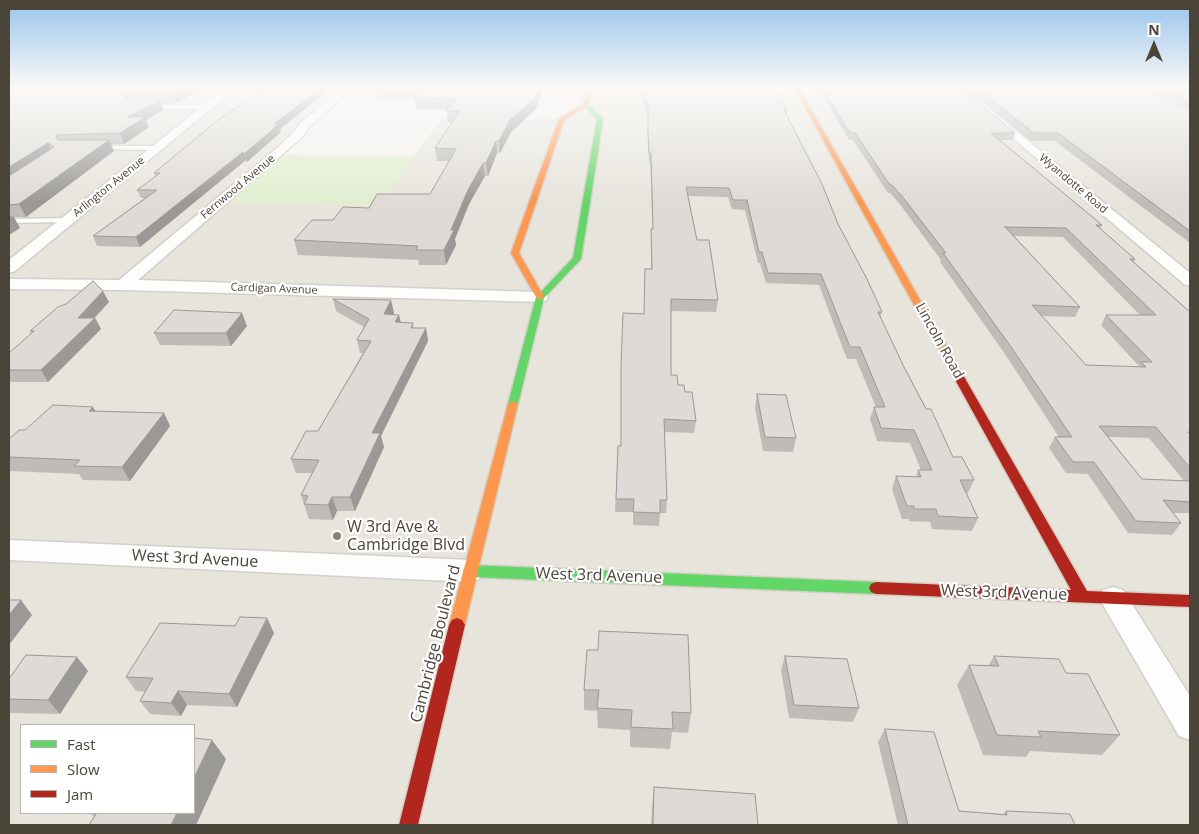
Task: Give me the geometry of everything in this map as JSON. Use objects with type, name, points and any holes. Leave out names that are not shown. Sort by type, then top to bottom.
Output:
[{"type":"street","name":"Arlington Avenue","points":[[9,268],[184,126]]},
{"type":"street","name":"Fernwood Avenue","points":[[123,285],[280,151],[300,133],[304,126]]},
{"type":"street","points":[[540,297],[514,253],[560,126]]},
{"type":"street","name":"Cambridge Boulevard","points":[[408,825],[540,297],[577,258],[599,126]]},
{"type":"street","name":"Lincoln Road","points":[[818,126],[1082,596]]},
{"type":"street","name":"Wyandotte Road","points":[[1004,126],[1190,281]]},
{"type":"street","name":"Cardigan Avenue","points":[[9,284],[123,285],[540,297]]},
{"type":"street","name":"West 3rd Avenue","points":[[9,550],[1190,601]]},
{"type":"street","points":[[1113,598],[1190,726]]},
{"type":"lane","points":[[93,148],[157,148]]},
{"type":"lane","points":[[9,221],[68,220]]},
{"type":"shaded area","points":[[9,126],[313,126],[283,155],[228,202],[378,206],[436,126],[1190,126],[1190,825],[9,825]]},
{"type":"green space","points":[[283,155],[414,157],[378,206],[227,202]]},
{"type":"building","points":[[9,126],[131,126],[120,133],[57,135],[56,138],[58,140],[109,140],[19,204],[9,205],[9,176],[54,147],[48,143],[9,167]]},
{"type":"building","points":[[211,126],[277,126],[244,154],[243,152],[136,237],[93,236],[157,190],[137,190],[160,173],[154,173]]},
{"type":"building","points":[[450,126],[507,126],[468,190],[451,230],[454,230],[444,250],[416,250],[418,246],[294,240],[312,220],[333,220],[343,207],[369,208],[377,194],[430,194],[456,149],[435,148]]},
{"type":"building","points":[[648,126],[792,126],[822,184],[838,224],[867,279],[882,312],[878,312],[904,367],[926,409],[931,409],[953,457],[962,457],[974,480],[960,480],[978,518],[938,516],[936,509],[914,509],[914,506],[907,506],[896,476],[921,477],[918,470],[932,470],[914,430],[881,428],[874,407],[885,407],[860,347],[850,347],[821,274],[768,273],[762,252],[759,252],[747,200],[733,200],[729,188],[686,187],[697,240],[709,240],[718,300],[671,299],[671,375],[677,375],[678,385],[684,385],[685,392],[692,392],[696,421],[664,419],[667,500],[660,500],[660,513],[633,512],[634,499],[616,499],[618,446],[621,446],[623,313],[644,314],[645,269],[652,269],[651,153],[649,153]]},
{"type":"building","points":[[846,126],[1007,126],[1015,133],[991,133],[1102,225],[1096,225],[1135,259],[1130,259],[1190,312],[1190,432],[1188,432],[1190,434],[1190,468],[1156,427],[1099,426],[1142,479],[1190,481],[1190,502],[1163,500],[1181,523],[1136,521],[1094,462],[1073,462],[1055,437],[1072,437],[1009,344],[943,253],[946,253],[901,195],[890,185],[855,133],[850,133]],"holes":[[[1005,227],[1066,228],[1156,315],[1106,315],[1152,362],[1141,362],[1146,367],[1086,365],[1032,305],[1080,307]]]},
{"type":"building","points":[[1025,126],[1190,126],[1190,231],[1058,133],[1034,133]]},
{"type":"building","points":[[93,281],[103,291],[78,318],[95,318],[41,370],[9,370],[9,353],[34,331],[30,331],[58,307],[66,304]]},
{"type":"building","points":[[333,299],[391,300],[384,314],[399,315],[395,322],[413,323],[411,328],[426,328],[372,433],[380,433],[350,497],[332,497],[328,505],[304,504],[308,496],[301,495],[319,460],[291,459],[306,431],[318,431],[371,341],[357,340],[369,319]]},
{"type":"building","points":[[174,310],[242,313],[226,333],[154,333]]},
{"type":"building","points":[[757,394],[786,395],[796,438],[765,437]]},
{"type":"building","points":[[53,405],[93,407],[89,411],[164,413],[122,467],[74,466],[80,460],[9,457],[9,439],[19,430],[25,430]]},
{"type":"building","points":[[9,600],[21,600],[9,615]]},
{"type":"building","points":[[240,617],[267,618],[229,694],[178,691],[171,703],[140,701],[153,678],[126,677],[160,623],[235,626]]},
{"type":"building","points":[[599,631],[688,635],[691,713],[672,712],[673,729],[631,727],[632,710],[597,708],[599,690],[584,690],[587,650],[598,650]]},
{"type":"building","points":[[26,655],[77,657],[48,700],[9,699],[9,679]]},
{"type":"building","points":[[785,656],[847,659],[859,708],[794,705]]},
{"type":"building","points":[[994,656],[1059,659],[1066,673],[1088,674],[1120,735],[1038,731],[1041,737],[997,735],[969,665],[999,666]]},
{"type":"building","points":[[885,729],[934,732],[959,811],[1007,815],[1006,811],[1070,814],[1075,825],[908,825]]},
{"type":"building","points":[[195,738],[212,740],[195,776]]},
{"type":"building","points":[[654,787],[755,794],[758,825],[653,825]]},
{"type":"building","points":[[96,814],[176,814],[171,825],[89,825]]},
{"type":"traffic: fast","points":[[513,404],[540,297],[577,259],[599,126]]},
{"type":"traffic: fast","points":[[470,571],[876,588]]},
{"type":"traffic: slow","points":[[540,297],[515,253],[560,126]]},
{"type":"traffic: slow","points":[[818,126],[946,354]]},
{"type":"traffic: slow","points":[[457,625],[513,404]]},
{"type":"traffic: jam","points":[[946,354],[1082,596]]},
{"type":"traffic: jam","points":[[876,588],[1190,601]]},
{"type":"traffic: jam","points":[[408,825],[457,625]]},
{"type":"place","name":"W 3rd Ave & Cambridge Blvd","points":[[337,536]]}]
